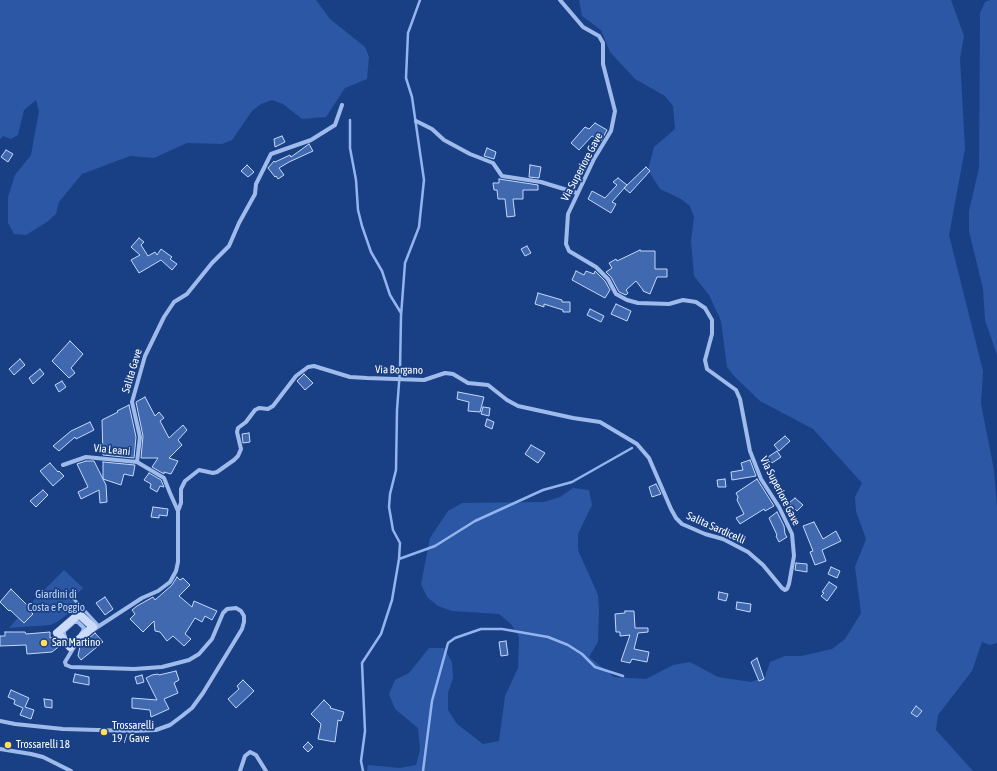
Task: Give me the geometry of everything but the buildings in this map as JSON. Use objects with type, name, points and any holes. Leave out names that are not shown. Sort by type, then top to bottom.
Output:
[{"type":"street","name":"Via Superiore Gave","points":[[560,0],[583,27],[599,36],[603,44],[603,64],[615,111],[611,131],[594,159],[568,214],[566,244],[569,251],[596,267],[608,279],[616,294],[627,300],[638,303],[669,304],[683,300],[696,302],[705,308],[712,320],[712,334],[705,360],[707,369],[736,390],[740,399],[750,451],[761,479],[779,507],[792,534],[794,556],[789,584],[785,590]]},
{"type":"street","name":"Salita Gave","points":[[137,462],[140,437],[132,402],[145,356],[164,317],[174,302],[187,294],[212,263],[229,246],[239,223],[255,194],[256,184],[271,154],[311,140],[335,125],[342,105]]},
{"type":"street","points":[[416,121],[432,129],[444,140],[470,154],[493,163],[502,176],[541,182],[577,193]]},
{"type":"street","name":"Via Borgano","points":[[178,510],[181,503],[181,488],[185,481],[199,470],[213,473],[217,472],[238,456],[241,449],[237,432],[238,428],[246,422],[255,410],[259,408],[268,409],[273,406],[296,376],[308,367],[314,366],[350,377],[424,380],[445,373],[453,374],[468,382],[488,385],[518,406],[573,418],[600,422],[637,444],[649,458],[664,494]]},
{"type":"street","name":"Via Leani","points":[[63,465],[86,457],[137,462]]},
{"type":"street","points":[[70,650],[98,626],[142,598],[158,591],[170,582],[176,571],[178,562],[178,510],[164,478],[137,462]]},
{"type":"street","name":"Salita Sardicelli","points":[[664,494],[676,518],[682,524],[705,534],[723,539],[748,552],[755,557],[785,590]]},
{"type":"street","points":[[0,721],[15,724],[62,728],[132,731],[156,730],[170,725],[192,708],[203,693],[242,629],[244,616],[239,609],[234,607],[227,609],[223,613],[212,639],[206,647],[194,658],[175,664],[134,669],[82,668],[66,665],[65,662],[70,650],[74,640],[84,628],[78,622],[74,622],[64,630],[64,638],[70,650]]},
{"type":"street","points":[[0,749],[43,757],[71,771]]},
{"type":"street","points":[[240,771],[247,753],[250,752],[254,753],[266,771]]},
{"type":"lane","points":[[73,598],[98,626]]},
{"type":"green space","points":[[0,0],[316,0],[330,19],[365,47],[369,57],[367,79],[345,88],[326,117],[302,119],[283,104],[272,100],[261,104],[252,111],[232,140],[222,144],[187,143],[154,158],[130,156],[82,174],[59,202],[56,214],[47,222],[26,235],[14,234],[8,223],[8,197],[15,175],[31,155],[39,111],[36,100],[24,110],[18,135],[11,139],[3,136],[0,139]]},
{"type":"green space","points":[[579,0],[951,0],[964,36],[960,58],[965,149],[949,235],[983,371],[981,404],[994,470],[997,507],[997,643],[990,645],[982,642],[972,671],[938,715],[936,730],[973,771],[367,771],[368,765],[400,768],[416,765],[420,750],[418,728],[395,709],[389,694],[395,680],[409,673],[429,648],[444,648],[452,662],[453,678],[448,693],[448,710],[457,724],[483,744],[499,741],[505,696],[518,668],[519,637],[511,624],[499,614],[452,611],[438,606],[427,597],[421,584],[430,538],[448,511],[462,503],[544,502],[560,497],[573,488],[589,490],[592,505],[578,534],[578,550],[598,595],[598,642],[589,657],[614,677],[646,679],[673,665],[690,662],[718,677],[751,682],[765,677],[770,662],[785,656],[801,656],[832,649],[845,639],[861,613],[855,567],[866,539],[856,511],[855,497],[862,483],[813,429],[760,401],[734,376],[727,367],[721,321],[709,295],[694,276],[691,241],[694,217],[690,206],[681,199],[660,189],[648,170],[654,147],[675,129],[673,106],[665,96],[635,79],[610,52],[601,30],[582,16]]},
{"type":"green space","points":[[997,0],[997,355],[985,320],[983,289],[969,231],[969,211],[979,168],[980,13],[985,2]]},
{"type":"green space","name":"Giardini di Costa e Poggio","points":[[64,570],[83,588],[72,599],[79,606],[57,622],[50,625],[9,628],[29,605]]},
{"type":"waterway","points":[[363,771],[361,761],[365,731],[362,663],[381,634],[392,600],[399,559],[400,543],[393,530],[389,507],[390,494],[396,470],[401,316],[405,263],[419,227],[424,180],[412,97],[406,78],[408,33],[420,0]]},
{"type":"waterway","points":[[350,120],[350,148],[356,180],[358,210],[362,226],[371,252],[382,271],[390,295],[401,313]]},
{"type":"waterway","points":[[399,559],[435,546],[475,521],[543,490],[572,482],[632,448]]},
{"type":"waterway","points":[[423,771],[432,701],[448,643],[455,638],[481,629],[502,629],[548,637],[568,645],[582,654],[595,667],[623,676]]},
{"type":"place","name":"San Martino","points":[[44,643]]},
{"type":"place","name":"Trossarelli 19 / Gave","points":[[104,732]]},
{"type":"place","name":"Trossarelli 18","points":[[8,745]]}]
